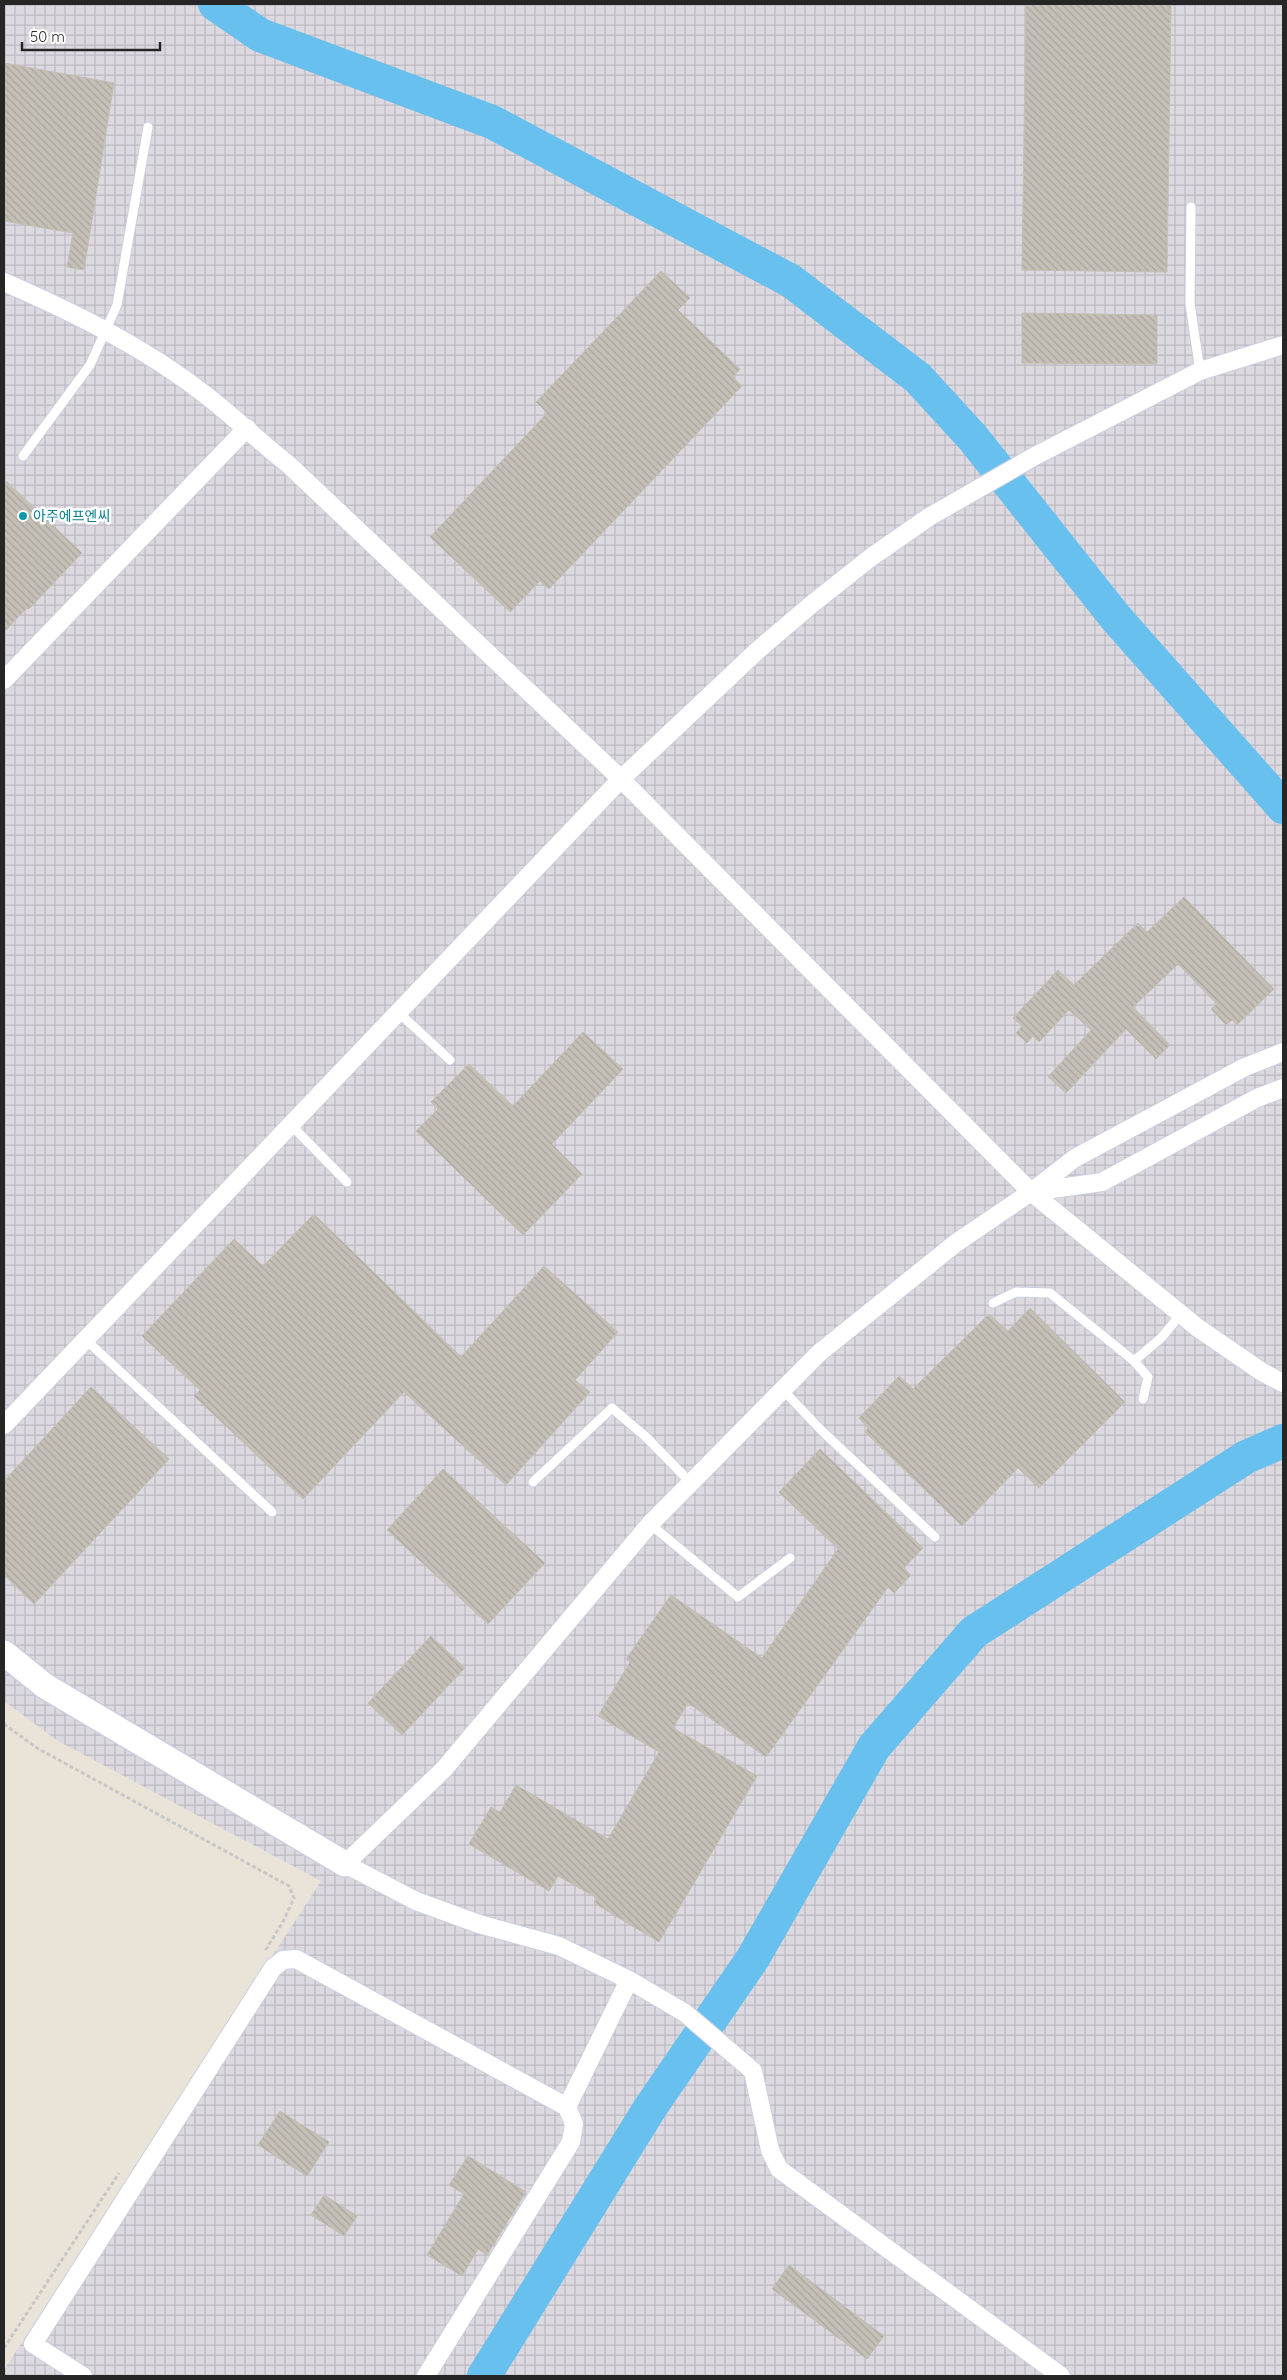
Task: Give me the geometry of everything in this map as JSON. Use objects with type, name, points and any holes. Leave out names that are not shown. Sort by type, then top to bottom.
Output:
[{"type":"street","points":[[4,282],[63,308],[106,331],[206,395],[247,428],[289,465],[621,780],[1031,1192],[1180,1314],[1262,1372],[1283,1383]]},
{"type":"street","points":[[4,1425],[621,780],[758,650],[812,604],[870,558],[914,528],[1035,456],[1200,371],[1283,345]]},
{"type":"street","points":[[4,680],[247,428]]},
{"type":"street","points":[[345,1864],[444,1769],[650,1524],[819,1354],[956,1243],[1031,1192],[1075,1158],[1245,1067],[1283,1052]]},
{"type":"street","points":[[1031,1192],[1102,1182],[1257,1098],[1283,1088]]},
{"type":"street","points":[[4,1653],[45,1686],[345,1864],[416,1901],[479,1924],[559,1946],[629,1980],[685,2013],[753,2071],[770,2150],[779,2169],[1061,2376]]},
{"type":"street","points":[[83,2376],[33,2344],[273,1968],[284,1960],[296,1959],[567,2107],[574,2124],[571,2142],[426,2376]]},
{"type":"street","points":[[567,2107],[629,1980]]},
{"type":"lane","points":[[23,456],[90,365],[117,305],[148,127]]},
{"type":"lane","points":[[1190,207],[1190,304],[1200,371]]},
{"type":"lane","points":[[398,1012],[450,1060]]},
{"type":"lane","points":[[291,1124],[347,1182]]},
{"type":"lane","points":[[993,1303],[1016,1292],[1050,1293],[1134,1361],[1148,1377],[1143,1399]]},
{"type":"lane","points":[[1134,1361],[1161,1338],[1180,1314]]},
{"type":"lane","points":[[85,1339],[272,1512]]},
{"type":"lane","points":[[783,1390],[822,1431],[935,1537]]},
{"type":"lane","points":[[533,1482],[612,1408],[646,1437],[691,1483]]},
{"type":"lane","points":[[650,1524],[738,1597],[790,1558]]},
{"type":"path","points":[[4,1724],[37,1748],[288,1886],[294,1898],[284,1920],[263,1953]]},
{"type":"path","points":[[4,2348],[122,2167]]},
{"type":"shaded area","points":[[4,4],[1283,4],[1283,2376],[4,2376],[4,2370],[321,1881],[58,1741],[4,1701]]},
{"type":"building","points":[[1026,4],[1171,4],[1167,272],[1022,270]]},
{"type":"building","points":[[4,63],[114,83],[84,270],[67,267],[73,233],[4,221]]},
{"type":"building","points":[[661,271],[690,298],[678,310],[740,369],[733,377],[742,386],[549,589],[540,581],[510,612],[430,537],[547,413],[536,402]]},
{"type":"building","points":[[1022,313],[1157,315],[1157,364],[1022,363]]},
{"type":"building","name":"아주에프엔씨","points":[[4,479],[82,553],[29,609],[27,608],[4,632]]},
{"type":"building","points":[[1184,897],[1274,989],[1237,1025],[1232,1020],[1226,1025],[1211,1009],[1217,1004],[1178,964],[1133,1007],[1170,1045],[1156,1059],[1126,1029],[1066,1093],[1048,1077],[1091,1030],[1069,1010],[1039,1042],[1033,1036],[1027,1043],[1016,1033],[1022,1026],[1013,1018],[1058,970],[1074,985],[1138,923],[1147,932]]},
{"type":"building","points":[[583,1032],[623,1069],[552,1144],[582,1174],[523,1235],[416,1131],[438,1109],[431,1102],[469,1064],[513,1106]]},
{"type":"building","points":[[314,1214],[461,1357],[544,1266],[618,1332],[575,1380],[590,1392],[506,1485],[404,1392],[303,1499],[194,1396],[200,1390],[142,1336],[234,1239],[263,1266]]},
{"type":"building","points":[[1030,1308],[1125,1402],[1039,1488],[1018,1468],[962,1526],[865,1432],[868,1428],[859,1418],[899,1376],[913,1389],[989,1314],[1008,1331]]},
{"type":"building","points":[[91,1387],[169,1459],[34,1604],[4,1575],[4,1481]]},
{"type":"building","points":[[820,1449],[923,1548],[904,1568],[911,1575],[894,1593],[888,1587],[766,1757],[688,1703],[673,1728],[757,1776],[659,1942],[594,1903],[597,1898],[558,1876],[549,1891],[469,1844],[491,1807],[500,1812],[516,1785],[608,1839],[659,1752],[598,1716],[630,1662],[626,1659],[671,1595],[762,1658],[838,1549],[779,1492]]},
{"type":"building","points":[[443,1469],[545,1563],[488,1624],[387,1530]]},
{"type":"building","points":[[431,1636],[465,1668],[402,1735],[368,1703]]},
{"type":"building","points":[[280,2111],[329,2142],[307,2176],[258,2145]]},
{"type":"building","points":[[468,2156],[526,2192],[487,2255],[478,2249],[462,2276],[427,2255],[464,2194],[449,2185]]},
{"type":"building","points":[[324,2195],[357,2216],[344,2236],[311,2215]]},
{"type":"building","points":[[789,2265],[884,2336],[867,2359],[772,2289]]},
{"type":"waterway","points":[[215,4],[260,35],[492,122],[791,281],[918,378],[973,438],[1116,618],[1283,807]]},
{"type":"waterway","points":[[484,2376],[650,2108],[753,1958],[874,1747],[974,1632],[1246,1457],[1283,1441]]},
{"type":"place","name":"아주에프엔씨","points":[[23,516]]}]
